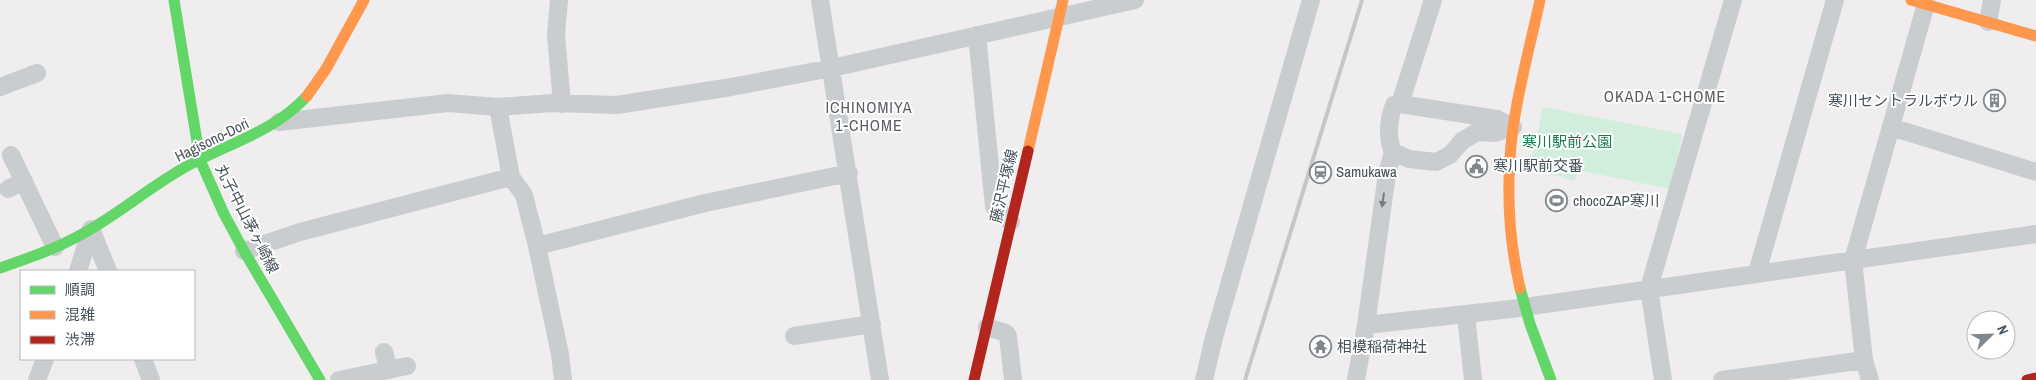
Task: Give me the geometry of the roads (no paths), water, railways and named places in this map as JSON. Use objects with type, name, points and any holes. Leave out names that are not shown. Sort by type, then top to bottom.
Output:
[{"type":"street","name":"丸子中山茅ヶ崎線","points":[[174,0],[200,160],[224,214],[244,251],[320,380]]},
{"type":"street","name":"Hagisono-Dori","points":[[0,268],[55,247],[91,229],[200,160],[254,136],[279,122],[299,105],[318,81],[364,0]]},
{"type":"street","points":[[559,0],[556,35],[562,104]]},
{"type":"street","points":[[820,0],[849,173],[880,380]]},
{"type":"street","points":[[279,122],[448,102],[498,107],[562,104],[617,105],[731,87],[832,68],[977,35],[1061,8],[1135,0]]},
{"type":"street","points":[[1204,380],[1213,341],[1311,0]]},
{"type":"street","points":[[1400,104],[1433,0]]},
{"type":"street","points":[[1540,0],[1513,127],[1509,192],[1513,248],[1524,307],[1551,380]]},
{"type":"street","points":[[1663,380],[1649,288],[1733,0]]},
{"type":"street","points":[[1757,273],[1835,0]]},
{"type":"street","points":[[1988,22],[1992,0]]},
{"type":"street","points":[[1870,380],[1864,360],[1854,260],[1891,127],[1918,2],[2036,36]]},
{"type":"street","name":"藤沢平塚線","points":[[974,380],[1061,8]]},
{"type":"street","points":[[977,35],[994,207],[1011,222]]},
{"type":"street","points":[[0,87],[37,73]]},
{"type":"street","points":[[1356,380],[1366,325],[1387,174],[1393,152],[1389,143],[1389,132],[1391,111],[1394,105],[1400,104],[1497,119],[1513,127]]},
{"type":"street","points":[[498,107],[511,177],[524,195],[537,246],[560,354],[563,380]]},
{"type":"street","points":[[1393,152],[1409,160],[1436,162],[1450,155],[1462,141],[1477,132],[1495,133],[1513,127]]},
{"type":"street","points":[[1891,127],[2036,172]]},
{"type":"street","points":[[11,154],[16,185],[55,247]]},
{"type":"street","points":[[537,246],[705,202],[849,173]]},
{"type":"street","points":[[244,251],[300,232],[511,177]]},
{"type":"street","points":[[78,270],[91,229]]},
{"type":"street","points":[[91,229],[108,270]]},
{"type":"street","points":[[1366,325],[1466,315],[2036,234]]},
{"type":"street","points":[[1466,315],[1473,380]]},
{"type":"street","points":[[794,336],[872,324]]},
{"type":"street","points":[[987,328],[1006,333],[1008,336],[1012,380]]},
{"type":"street","points":[[384,352],[389,370]]},
{"type":"street","points":[[37,380],[45,360]]},
{"type":"street","points":[[143,360],[151,380]]},
{"type":"street","points":[[1722,380],[1864,360]]},
{"type":"street","points":[[339,380],[407,366]]},
{"type":"street","points":[[2027,380],[2036,378]]},
{"type":"railway","points":[[1245,380],[1362,0]]},
{"type":"place","name":"寒川セントラルボウル","points":[[1994,101]]},
{"type":"place","name":"寒川駅前交番","points":[[1477,166]]},
{"type":"place","name":"Samukawa","points":[[1320,172]]},
{"type":"place","name":"chocoZAP寒川","points":[[1557,201]]},
{"type":"place","name":"相模稲荷神社","points":[[1321,347]]},
{"type":"district","name":"OKADA 1-CHOME","points":[[1665,96]]},
{"type":"district","name":"ICHINOMIYA 1-CHOME","points":[[869,116]]},
{"type":"park label","name":"寒川駅前公園","points":[[1567,142]]}]
